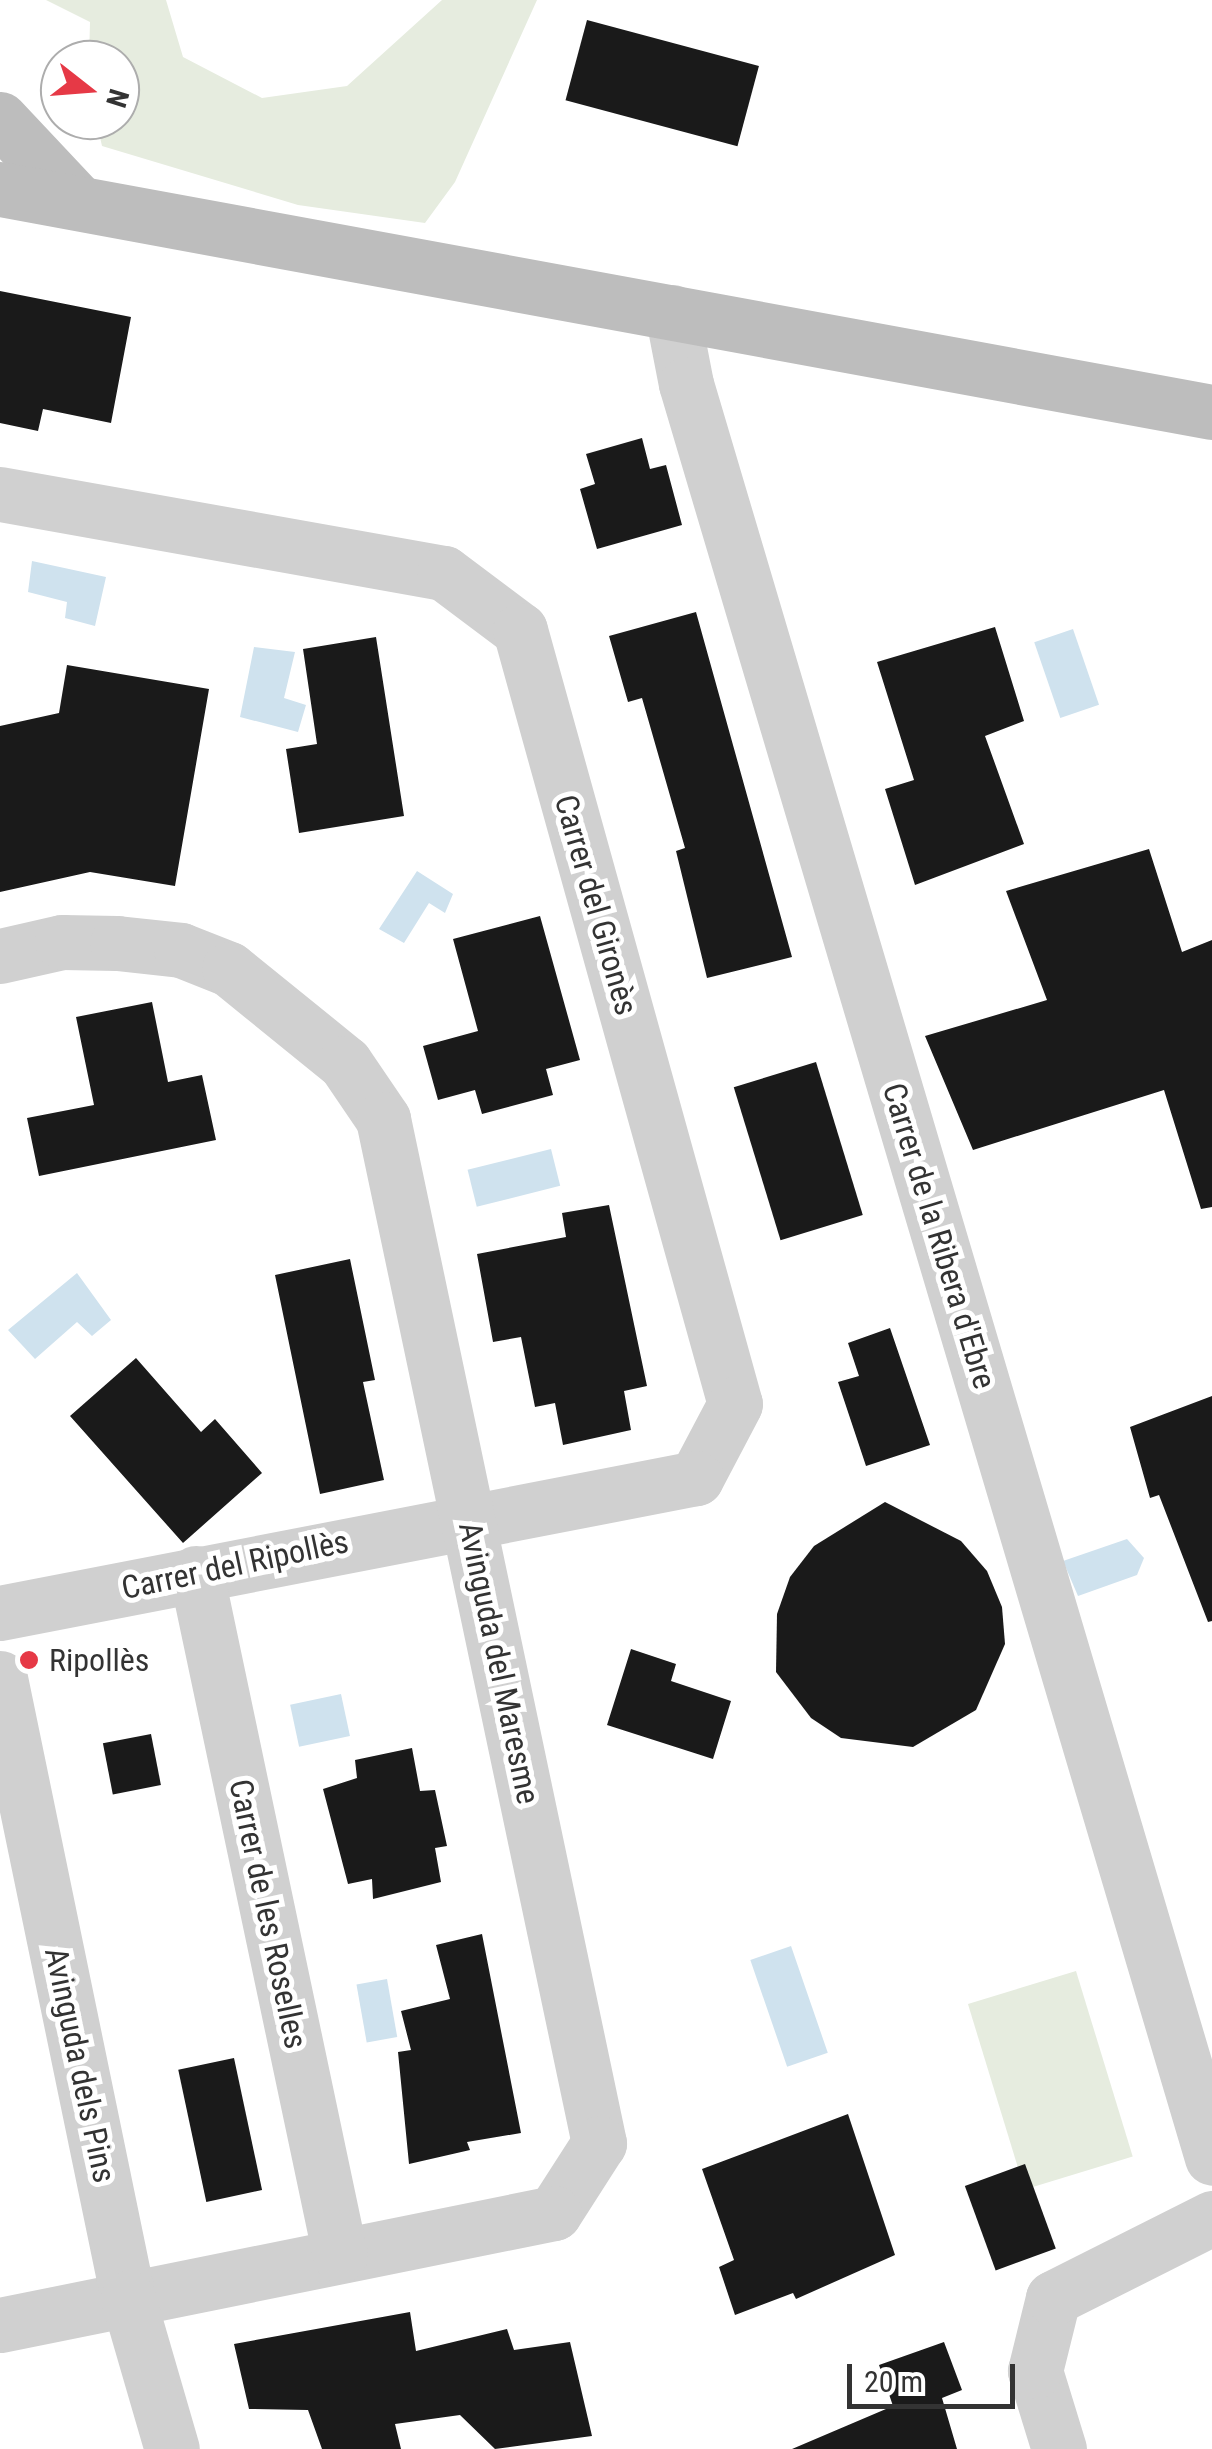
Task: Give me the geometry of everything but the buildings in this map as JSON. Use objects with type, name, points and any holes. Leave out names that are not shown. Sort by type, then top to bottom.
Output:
[{"type":"street","points":[[0,119],[78,202]]},
{"type":"street","points":[[0,189],[1212,412]]},
{"type":"street","name":"Carrer de la Ribera d'Ebre","points":[[672,312],[691,402],[1212,2158]]},
{"type":"street","name":"Carrer del Gironès","points":[[0,494],[444,573],[520,630],[735,1404],[696,1478],[469,1517]]},
{"type":"street","name":"Avinguda del Maresme","points":[[0,956],[62,942],[181,950],[229,969],[345,1063],[382,1119],[599,2143],[554,2213],[0,2325]]},
{"type":"street","name":"Carrer del Ripollès","points":[[0,1613],[469,1517]]},
{"type":"street","name":"Carrer de les Roselles","points":[[196,1573],[340,2255]]},
{"type":"street","name":"Avinguda dels Pins","points":[[0,1678],[128,2298],[172,2449]]},
{"type":"street","points":[[1060,2449],[1034,2372],[1053,2298],[1212,2218]]},
{"type":"shaded area","points":[[46,0],[166,0],[183,57],[262,98],[347,86],[442,0],[537,0],[455,182],[425,223],[298,205],[102,146],[101,140],[140,140],[140,40],[90,40],[90,22]]},
{"type":"shaded area","points":[[1076,1971],[1133,2157],[1025,2190],[968,2004]]},
{"type":"water","points":[[32,561],[106,577],[95,626],[65,618],[67,602],[28,592]]},
{"type":"water","points":[[1073,629],[1099,705],[1060,718],[1034,642]]},
{"type":"water","points":[[254,647],[295,652],[284,698],[306,705],[298,732],[240,717]]},
{"type":"water","points":[[417,871],[453,894],[445,913],[429,903],[404,943],[379,929]]},
{"type":"water","points":[[551,1149],[560,1186],[477,1207],[468,1170]]},
{"type":"water","points":[[77,1273],[111,1320],[92,1336],[77,1322],[35,1359],[8,1330]]},
{"type":"water","points":[[1127,1539],[1144,1558],[1137,1575],[1078,1596],[1063,1561]]},
{"type":"water","points":[[341,1694],[350,1736],[299,1747],[290,1705]]},
{"type":"water","points":[[791,1946],[828,2053],[787,2067],[750,1960]]},
{"type":"water","points":[[387,1979],[397,2037],[367,2042],[356,1984]]},
{"type":"place","name":"Ripollès","points":[[29,1660]]}]
